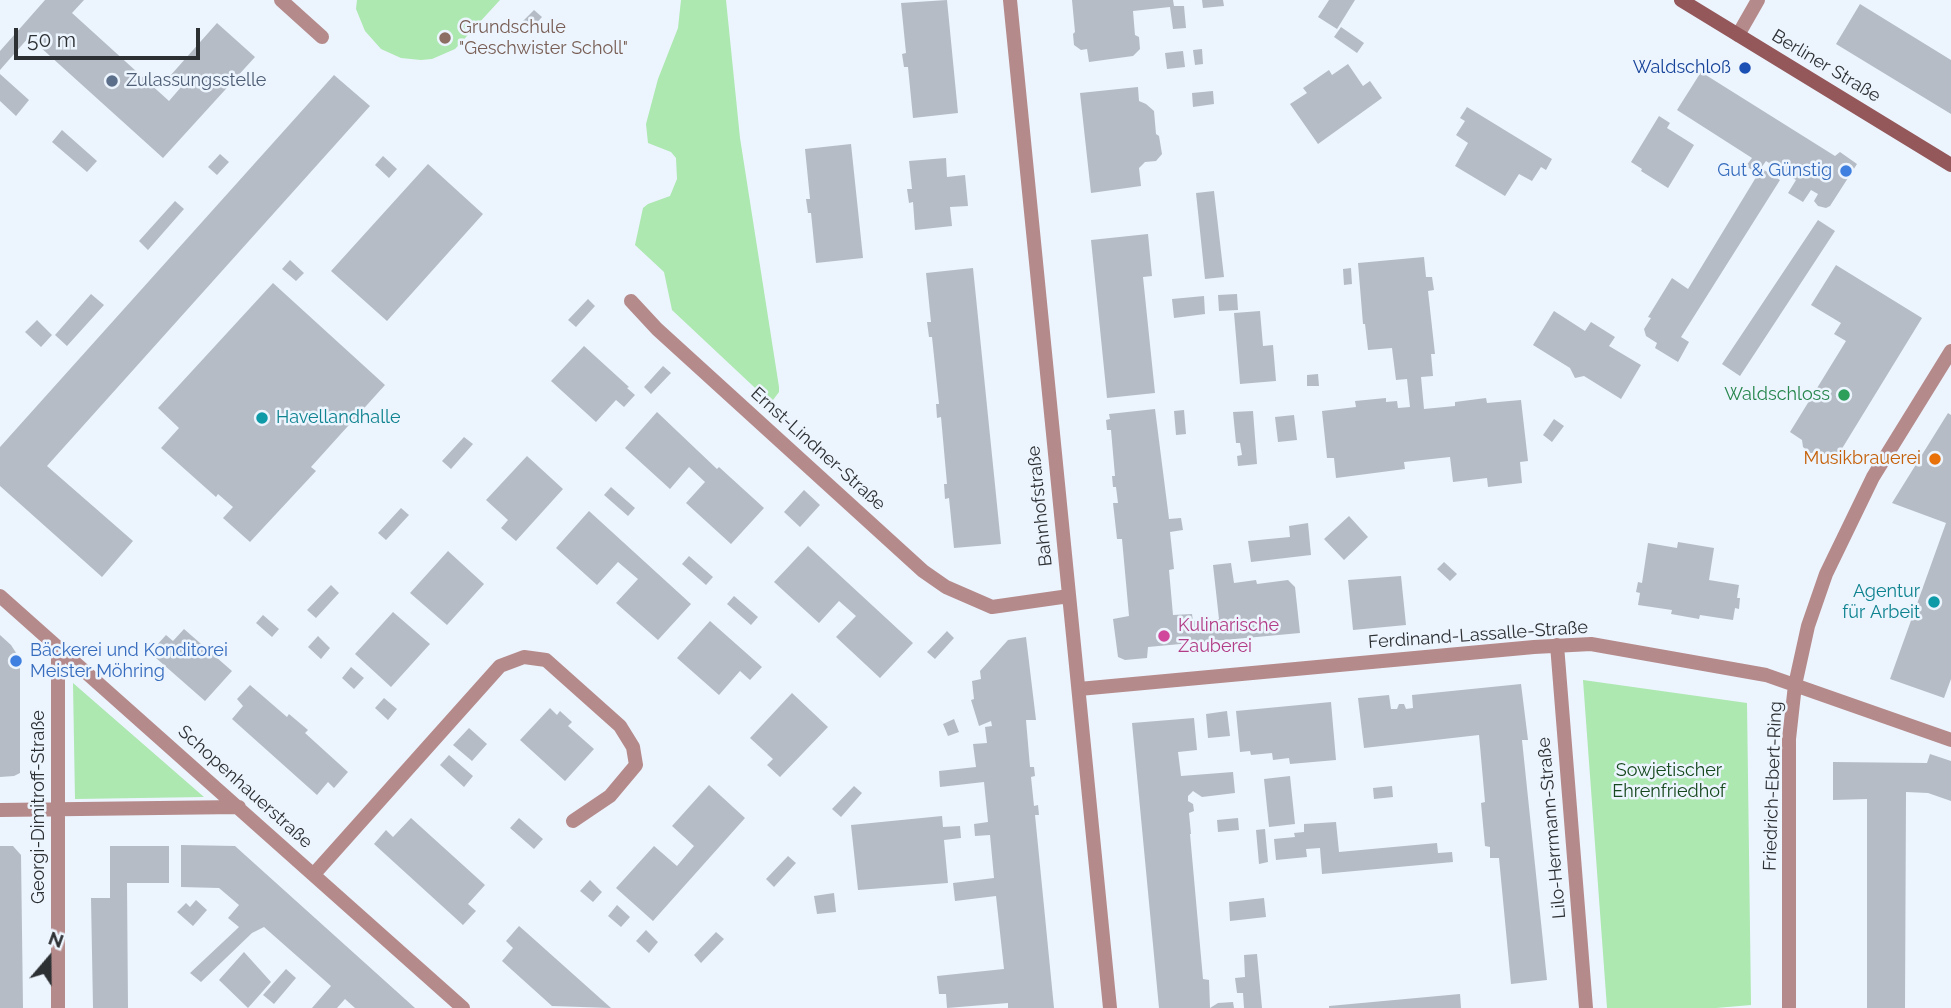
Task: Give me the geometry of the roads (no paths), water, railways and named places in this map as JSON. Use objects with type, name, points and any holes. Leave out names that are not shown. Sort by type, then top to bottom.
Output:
[{"type":"main road","name":"Berliner Straße","points":[[1681,0],[1951,165]]},
{"type":"street","points":[[281,0],[322,37]]},
{"type":"street","name":"Bahnhofstraße","points":[[1010,0],[1110,1008]]},
{"type":"street","points":[[1738,35],[1758,0]]},
{"type":"street","name":"Ernst-Lindner-Straße","points":[[631,301],[657,329],[923,571],[946,587],[992,607],[1069,596]]},
{"type":"street","name":"Friedrich-Ebert-Ring","points":[[1789,1008],[1789,739],[1808,626],[1840,541],[1873,477],[1951,351]]},
{"type":"street","name":"Schopenhauerstraße","points":[[0,596],[463,1008]]},
{"type":"street","name":"Ferdinand-Lassalle-Straße","points":[[1079,689],[1591,644],[1766,675],[1951,740]]},
{"type":"street","name":"Lilo-Herrmann-Straße","points":[[1557,645],[1586,1008]]},
{"type":"street","name":"Georgi-Dimitroff-Straße","points":[[58,648],[58,1008]]},
{"type":"street","points":[[314,874],[500,666],[524,657],[546,660],[620,726],[633,747],[636,765],[610,796],[573,821]]},
{"type":"street","points":[[0,810],[239,807]]},
{"type":"place","name":"Grundschule \"Geschwister Scholl\"","points":[[445,38]]},
{"type":"place","name":"Waldschloß","points":[[1745,68]]},
{"type":"place","name":"Zulassungsstelle","points":[[112,81]]},
{"type":"place","name":"Gut & Günstig","points":[[1846,171]]},
{"type":"place","name":"Waldschloss","points":[[1844,395]]},
{"type":"place","name":"Havellandhalle","points":[[262,418]]},
{"type":"place","name":"Musikbrauerei","points":[[1935,459]]},
{"type":"place","name":"Agentur für Arbeit","points":[[1934,602]]},
{"type":"place","name":"Kulinarische Zauberei","points":[[1164,636]]},
{"type":"place","name":"Bäckerei und Konditorei Meister Möhring","points":[[16,661]]},
{"type":"park label","name":"Sowjetischer Ehrenfriedhof","points":[[1669,781]]}]
